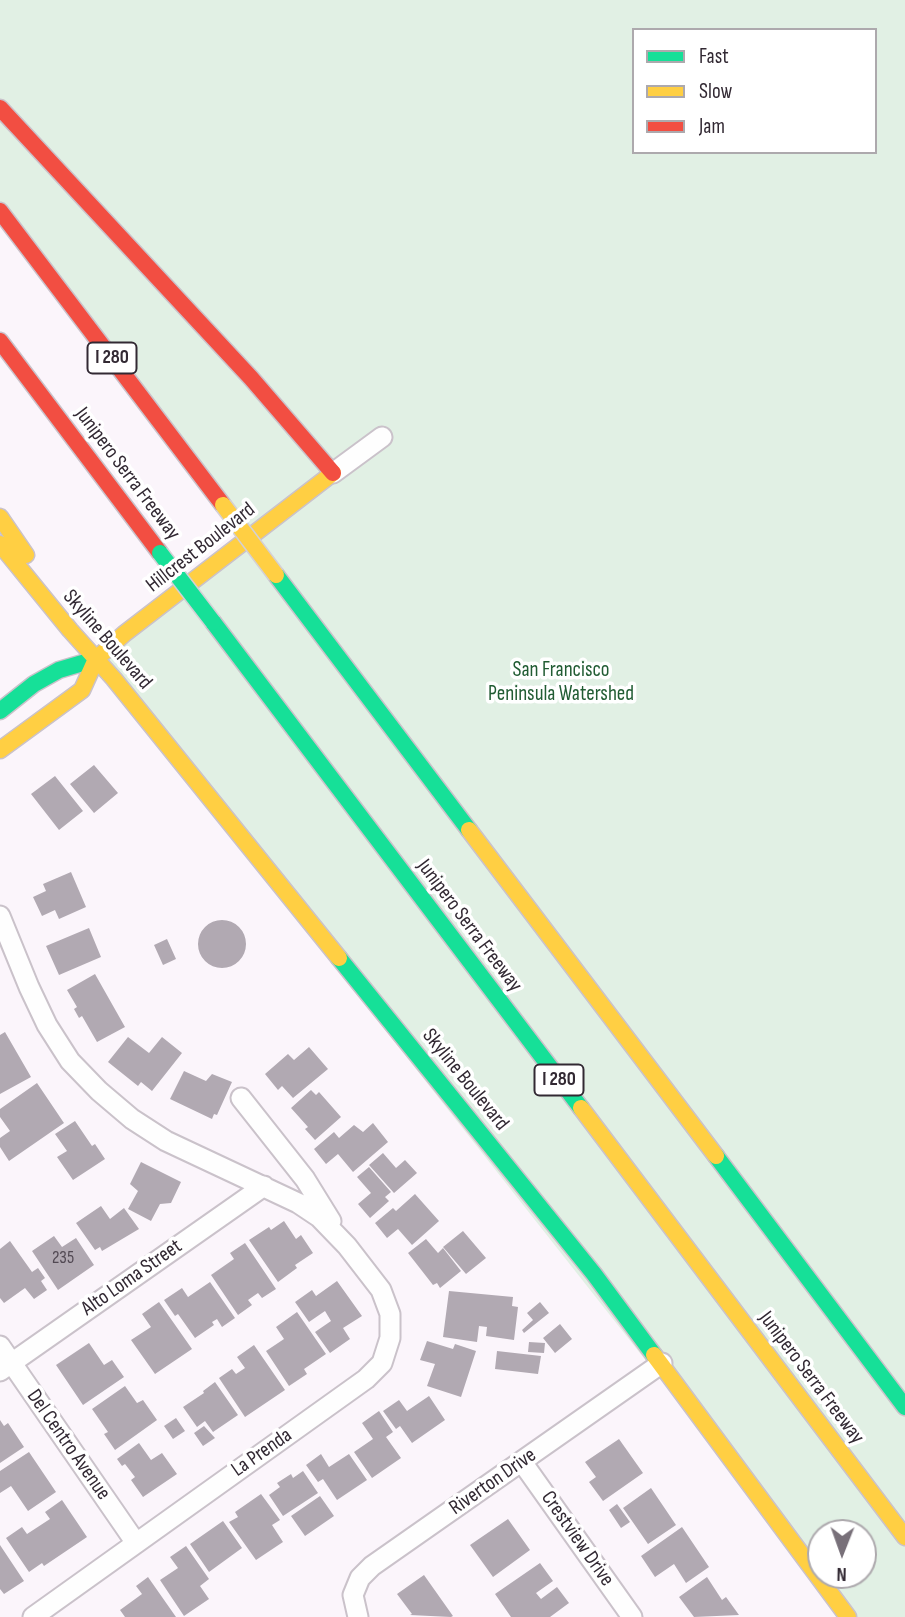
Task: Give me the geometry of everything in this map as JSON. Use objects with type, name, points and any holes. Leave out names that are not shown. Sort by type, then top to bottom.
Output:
[{"type":"main road","points":[[0,108],[251,378],[333,472]]},
{"type":"main road","name":"I 280","points":[[0,211],[905,1407]]},
{"type":"main road","name":"Junipero Serra Freeway","points":[[0,341],[905,1537]]},
{"type":"main road","name":"Hillcrest Boulevard","points":[[0,750],[82,690],[96,659],[124,634],[333,472]]},
{"type":"main road","name":"Skyline Boulevard","points":[[0,517],[31,561],[32,584]]},
{"type":"main road","name":"Skyline Boulevard","points":[[0,544],[518,1178],[662,1363],[848,1617]]},
{"type":"main road","name":"Hillcrest Boulevard","points":[[0,711],[34,684],[59,670],[96,659]]},
{"type":"street","points":[[333,472],[382,437]]},
{"type":"street","name":"La Prenda","points":[[0,916],[47,1025],[70,1061],[99,1091],[132,1119],[166,1141],[298,1203],[319,1217],[347,1246]]},
{"type":"street","name":"La Prenda","points":[[33,1617],[366,1379],[382,1363],[390,1338],[390,1314],[380,1290],[347,1246],[304,1179],[241,1098]]},
{"type":"street","name":"Alto Loma Street","points":[[6,1367],[264,1186]]},
{"type":"street","name":"Del Centro Avenue","points":[[0,1346],[6,1367],[136,1543]]},
{"type":"street","name":"Riverton Drive","points":[[358,1617],[353,1595],[360,1578],[372,1566],[662,1363]]},
{"type":"street","name":"Crestview Drive","points":[[522,1462],[632,1617]]},
{"type":"green space","name":"San Francisco Peninsula Watershed","points":[[0,0],[905,0],[905,1617],[848,1617],[826,1589],[877,1589],[877,1519],[807,1519],[807,1565],[91,657],[248,538],[0,211]]},
{"type":"building","points":[[94,765],[118,793],[94,813],[70,784]]},
{"type":"building","points":[[55,776],[83,811],[59,830],[31,794]]},
{"type":"building","points":[[71,872],[86,907],[59,919],[55,910],[42,916],[33,897],[46,891],[43,884]]},
{"type":"building","points":[[222,920],[239,927],[246,944],[239,961],[222,968],[205,961],[198,944],[205,927]]},
{"type":"building","points":[[89,928],[101,957],[59,975],[46,946]]},
{"type":"building","points":[[167,939],[176,959],[163,965],[154,945]]},
{"type":"building","points":[[95,974],[125,1027],[97,1042],[82,1016],[79,1018],[74,1009],[77,1007],[67,990]]},
{"type":"building","points":[[5,1032],[31,1077],[0,1094],[0,1035]]},
{"type":"building","points":[[128,1037],[149,1053],[162,1037],[182,1053],[152,1091],[141,1082],[138,1086],[108,1062]]},
{"type":"building","points":[[309,1047],[328,1069],[293,1098],[282,1086],[278,1090],[265,1074],[288,1054],[294,1060]]},
{"type":"building","points":[[184,1071],[206,1081],[212,1074],[232,1082],[217,1115],[214,1114],[212,1119],[170,1099]]},
{"type":"building","points":[[37,1083],[64,1123],[9,1161],[0,1147],[0,1138],[10,1131],[0,1117],[0,1109]]},
{"type":"building","points":[[311,1090],[316,1095],[319,1092],[341,1117],[315,1140],[305,1129],[308,1127],[291,1108]]},
{"type":"building","points":[[75,1121],[92,1146],[95,1144],[105,1159],[73,1180],[57,1157],[67,1151],[55,1134]]},
{"type":"building","points":[[373,1123],[388,1142],[353,1172],[338,1154],[326,1164],[314,1149],[334,1132],[339,1138],[354,1125],[363,1132]]},
{"type":"building","points":[[383,1153],[396,1168],[405,1160],[417,1173],[394,1193],[369,1165]]},
{"type":"building","points":[[141,1162],[181,1182],[171,1203],[160,1204],[151,1221],[128,1209],[138,1191],[130,1184]]},
{"type":"building","points":[[369,1167],[391,1192],[385,1197],[389,1201],[370,1218],[358,1204],[371,1193],[357,1177]]},
{"type":"building","points":[[415,1194],[439,1221],[412,1245],[398,1229],[387,1238],[375,1223],[393,1208],[396,1211]]},
{"type":"building","points":[[101,1206],[110,1219],[124,1208],[139,1229],[102,1251],[100,1247],[95,1250],[76,1223]]},
{"type":"building","points":[[284,1221],[296,1239],[301,1235],[313,1253],[295,1265],[297,1268],[278,1282],[249,1240]]},
{"type":"building","points":[[463,1231],[486,1258],[466,1274],[443,1247]]},
{"type":"building","points":[[54,1236],[62,1247],[76,1238],[94,1265],[58,1290],[32,1251]]},
{"type":"building","points":[[426,1239],[438,1253],[443,1248],[461,1271],[440,1288],[437,1283],[433,1285],[408,1253]]},
{"type":"building","points":[[10,1241],[32,1272],[38,1268],[45,1278],[41,1281],[47,1290],[34,1299],[25,1288],[4,1303],[0,1298],[0,1249]]},
{"type":"building","points":[[245,1243],[276,1289],[262,1298],[258,1293],[248,1300],[252,1305],[238,1315],[211,1275],[234,1259],[230,1253]]},
{"type":"building","points":[[337,1281],[362,1316],[343,1328],[350,1339],[330,1353],[315,1332],[331,1321],[325,1311],[309,1322],[295,1302],[312,1290],[316,1296]]},
{"type":"building","points":[[210,1282],[235,1318],[222,1327],[217,1319],[212,1322],[214,1325],[195,1338],[164,1300],[182,1288],[188,1297]]},
{"type":"building","points":[[449,1291],[513,1297],[512,1306],[518,1307],[514,1340],[486,1336],[487,1327],[479,1326],[477,1342],[443,1337]]},
{"type":"building","points":[[159,1302],[192,1349],[155,1374],[131,1340],[151,1327],[142,1314]]},
{"type":"building","points":[[540,1302],[549,1313],[524,1333],[522,1330],[533,1320],[527,1313]]},
{"type":"building","points":[[297,1312],[326,1354],[304,1369],[307,1374],[289,1386],[266,1351],[284,1339],[276,1327]]},
{"type":"building","points":[[560,1324],[572,1339],[555,1353],[543,1338]]},
{"type":"building","points":[[427,1341],[453,1349],[455,1344],[476,1351],[461,1397],[427,1386],[435,1364],[420,1360]]},
{"type":"building","points":[[529,1342],[545,1343],[544,1353],[528,1352]]},
{"type":"building","points":[[89,1343],[104,1365],[112,1360],[124,1377],[83,1405],[56,1365]]},
{"type":"building","points":[[254,1345],[285,1390],[245,1417],[219,1378],[232,1369],[236,1374],[245,1368],[237,1357]]},
{"type":"building","points":[[497,1351],[541,1356],[538,1374],[495,1369]]},
{"type":"building","points":[[215,1382],[238,1415],[213,1432],[205,1421],[197,1427],[183,1407]]},
{"type":"building","points":[[125,1386],[137,1403],[143,1400],[157,1420],[115,1450],[104,1434],[108,1432],[92,1409]]},
{"type":"building","points":[[429,1396],[445,1420],[412,1443],[400,1426],[396,1429],[383,1411],[399,1400],[407,1411]]},
{"type":"building","points":[[379,1411],[393,1432],[386,1437],[401,1458],[372,1478],[354,1452],[373,1439],[362,1423]]},
{"type":"building","points":[[176,1418],[185,1431],[173,1439],[164,1426]]},
{"type":"building","points":[[0,1420],[4,1426],[8,1423],[24,1447],[0,1463]]},
{"type":"building","points":[[204,1426],[215,1438],[203,1446],[194,1433]]},
{"type":"building","points":[[619,1439],[643,1473],[603,1501],[589,1482],[596,1477],[585,1462]]},
{"type":"building","points":[[139,1443],[151,1460],[162,1453],[177,1474],[143,1497],[131,1480],[135,1477],[125,1464],[122,1466],[117,1459]]},
{"type":"building","points":[[29,1452],[56,1492],[28,1511],[11,1486],[0,1493],[0,1471]]},
{"type":"building","points":[[321,1454],[329,1467],[349,1454],[367,1480],[337,1500],[323,1479],[318,1482],[306,1465]]},
{"type":"building","points":[[303,1471],[318,1493],[283,1516],[269,1495],[280,1487],[277,1483],[291,1474],[293,1478]]},
{"type":"building","points":[[651,1488],[676,1525],[648,1544],[623,1508]]},
{"type":"building","points":[[261,1494],[280,1520],[272,1525],[283,1542],[256,1560],[229,1522],[238,1517],[235,1512]]},
{"type":"building","points":[[320,1496],[334,1516],[305,1536],[291,1516]]},
{"type":"building","points":[[62,1500],[87,1537],[44,1566],[42,1563],[29,1572],[6,1538],[22,1527],[27,1534],[50,1519],[45,1512]]},
{"type":"building","points":[[617,1504],[630,1522],[621,1528],[609,1510]]},
{"type":"building","points":[[508,1519],[530,1550],[493,1577],[470,1545]]},
{"type":"building","points":[[223,1521],[242,1548],[209,1572],[190,1544]]},
{"type":"building","points":[[682,1527],[709,1567],[686,1583],[674,1564],[655,1577],[641,1556]]},
{"type":"building","points":[[0,1545],[24,1581],[4,1594],[0,1589]]},
{"type":"building","points":[[186,1546],[209,1579],[200,1586],[209,1599],[184,1616],[160,1580],[178,1568],[170,1557]]},
{"type":"building","points":[[540,1563],[553,1581],[536,1593],[541,1599],[557,1587],[569,1603],[550,1617],[511,1617],[495,1594]]},
{"type":"building","points":[[424,1575],[453,1616],[410,1615],[412,1614],[397,1594]]},
{"type":"building","points":[[148,1577],[176,1617],[125,1617],[120,1610],[142,1594],[136,1586]]},
{"type":"building","points":[[707,1577],[722,1600],[726,1597],[739,1615],[694,1617],[679,1597]]},
{"type":"traffic: fast","points":[[160,553],[213,622]]},
{"type":"traffic: fast","points":[[276,575],[469,830]]},
{"type":"traffic: fast","points":[[213,622],[581,1108]]},
{"type":"traffic: fast","points":[[0,711],[34,684],[59,670],[96,659]]},
{"type":"traffic: fast","points":[[339,958],[594,1274],[654,1355]]},
{"type":"traffic: fast","points":[[716,1156],[905,1407]]},
{"type":"traffic: slow","points":[[0,750],[82,690],[96,659],[124,634],[333,473]]},
{"type":"traffic: slow","points":[[223,505],[276,575]]},
{"type":"traffic: slow","points":[[0,517],[26,555]]},
{"type":"traffic: slow","points":[[0,544],[114,679],[339,958]]},
{"type":"traffic: slow","points":[[469,830],[716,1156]]},
{"type":"traffic: slow","points":[[581,1108],[905,1537]]},
{"type":"traffic: slow","points":[[654,1355],[848,1617]]},
{"type":"traffic: jam","points":[[0,108],[251,378],[333,473]]},
{"type":"traffic: jam","points":[[0,211],[223,505]]},
{"type":"traffic: jam","points":[[0,341],[160,553]]}]
